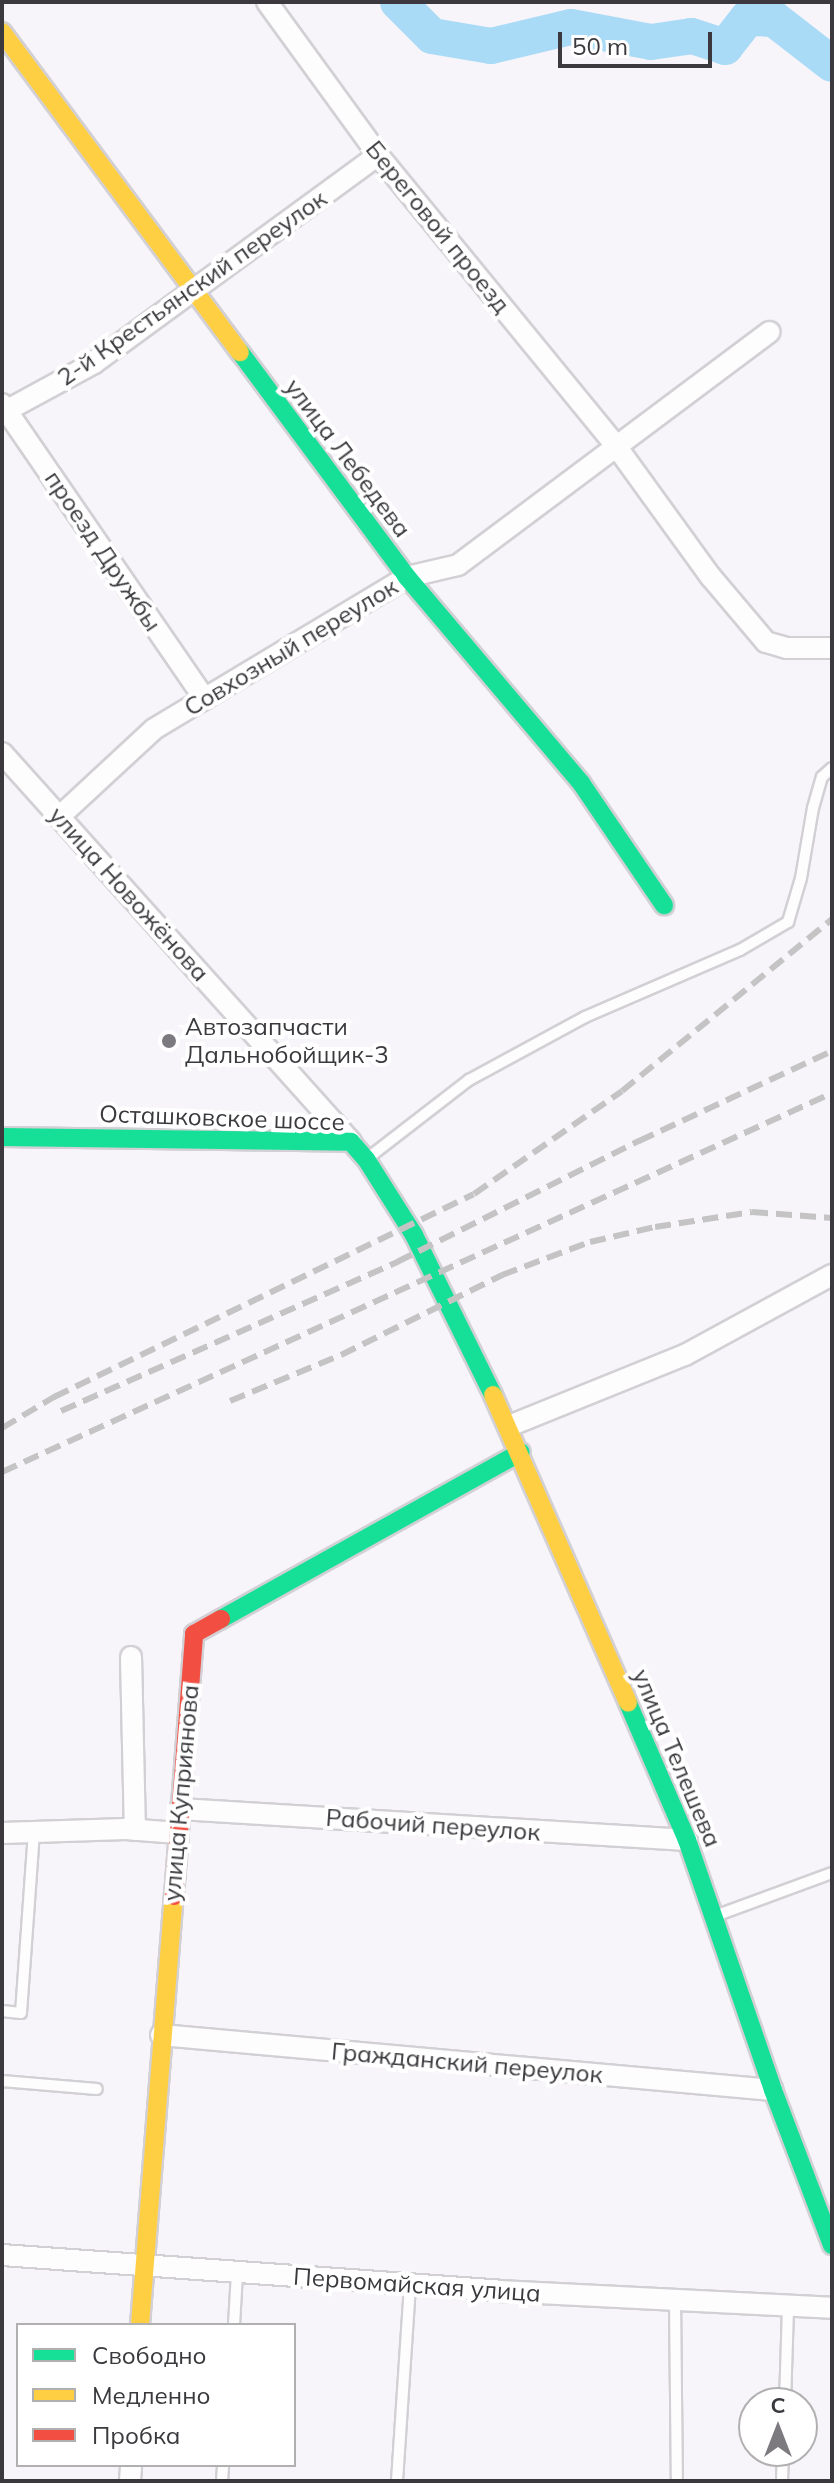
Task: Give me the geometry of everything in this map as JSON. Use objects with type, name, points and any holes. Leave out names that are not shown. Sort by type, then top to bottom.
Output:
[{"type":"street","name":"Береговой проезд","points":[[267,2],[378,155],[616,446],[711,577],[766,642],[787,648],[832,648]]},
{"type":"street","name":"улица Лебедева","points":[[2,32],[407,577],[581,783],[664,905]]},
{"type":"street","name":"2-й Крестьянский переулок","points":[[4,410],[94,363],[378,155]]},
{"type":"street","name":"Совхозный переулок","points":[[59,817],[154,729],[407,577],[458,565],[769,332]]},
{"type":"street","name":"проезд Дружбы","points":[[4,410],[205,699]]},
{"type":"street","name":"улица Новожёнова","points":[[2,753],[351,1142]]},
{"type":"street","name":"Осташковское шоссе","points":[[2,1137],[351,1142],[366,1159],[414,1235],[449,1302]]},
{"type":"street","points":[[509,1426],[685,1355],[832,1275]]},
{"type":"street","name":"улица Телешева","points":[[449,1302],[521,1452],[687,1840],[773,2090],[832,2245]]},
{"type":"street","name":"улица Куприянова","points":[[140,2323],[194,1634],[521,1452]]},
{"type":"street","points":[[131,1657],[135,1830]]},
{"type":"street","name":"Рабочий переулок","points":[[180,1809],[687,1840]]},
{"type":"street","points":[[2,1833],[135,1830],[178,1833]]},
{"type":"street","name":"Гражданский переулок","points":[[161,2035],[773,2090]]},
{"type":"street","name":"Первомайская улица","points":[[2,2255],[410,2285],[832,2308]]},
{"type":"lane","points":[[366,1159],[469,1080],[585,1017],[740,950],[788,922],[801,878],[813,808],[822,777],[832,768]]},
{"type":"lane","points":[[2,2011],[21,2013],[34,1832]]},
{"type":"lane","points":[[715,1916],[832,1873]]},
{"type":"lane","points":[[2,2081],[97,2089]]},
{"type":"lane","points":[[234,2323],[237,2273]]},
{"type":"lane","points":[[397,2481],[410,2285]]},
{"type":"lane","points":[[675,2300],[677,2481]]},
{"type":"lane","points":[[785,2387],[788,2306]]},
{"type":"waterway","points":[[398,2],[432,36],[491,46],[571,27],[651,42],[692,36],[725,47],[748,18],[774,19],[832,64]]},
{"type":"railway","points":[[2,1428],[54,1397],[474,1194],[622,1091],[832,919]]},
{"type":"railway","points":[[61,1411],[397,1262],[639,1141],[832,1051]]},
{"type":"railway","points":[[2,1472],[832,1093]]},
{"type":"railway","points":[[230,1401],[341,1355],[502,1275],[590,1242],[655,1227],[752,1212],[832,1218]]},
{"type":"traffic: fast","points":[[240,352],[407,577],[581,783],[664,905]]},
{"type":"traffic: fast","points":[[2,1137],[351,1142],[366,1159],[414,1235],[493,1395]]},
{"type":"traffic: fast","points":[[221,1619],[521,1452]]},
{"type":"traffic: fast","points":[[628,1703],[687,1840],[773,2090],[832,2245]]},
{"type":"traffic: slow","points":[[2,32],[240,352]]},
{"type":"traffic: slow","points":[[493,1395],[628,1703]]},
{"type":"traffic: slow","points":[[140,2323],[174,1896]]},
{"type":"traffic: jam","points":[[174,1896],[194,1634],[221,1619]]},
{"type":"place","name":"Автозапчасти Дальнобойщик-3","points":[[169,1041]]}]
